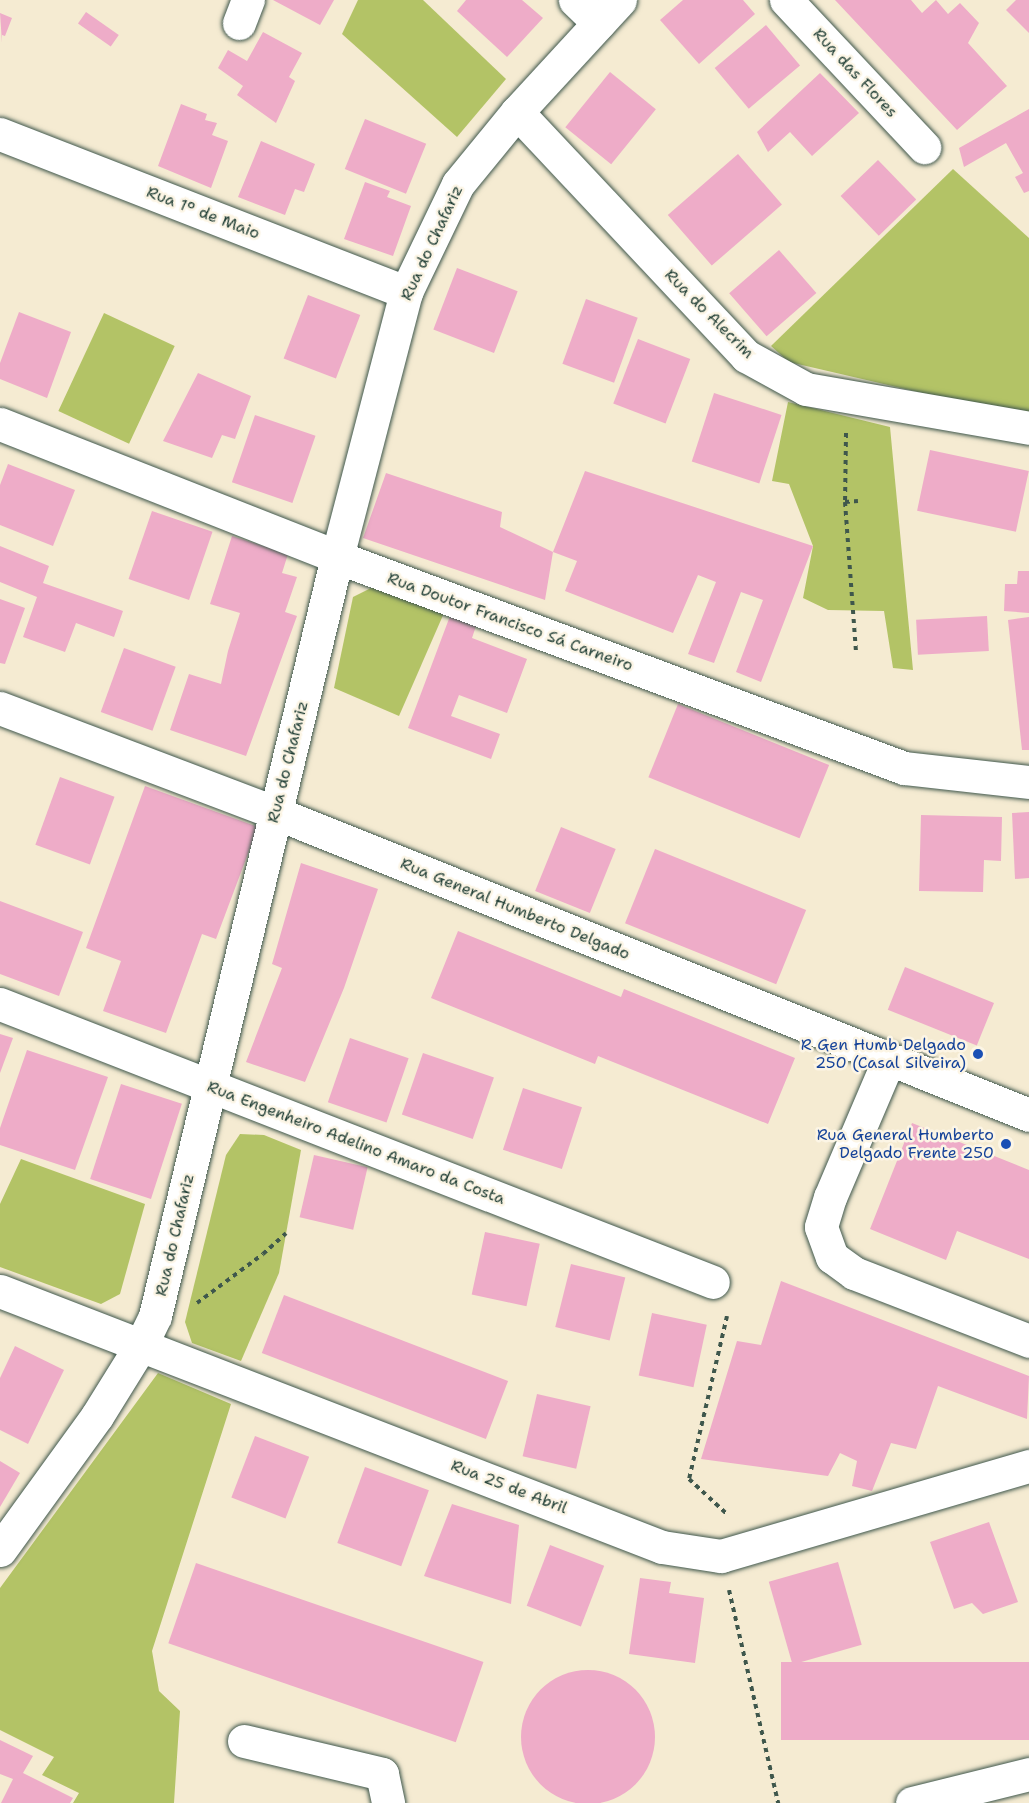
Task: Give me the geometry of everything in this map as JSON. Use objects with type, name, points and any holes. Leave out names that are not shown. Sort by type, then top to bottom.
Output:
[{"type":"street","points":[[575,0],[610,11]]},
{"type":"street","name":"Rua das Flores","points":[[786,0],[924,147]]},
{"type":"street","name":"Rua do Chafariz","points":[[0,1550],[97,1416],[141,1345],[155,1316],[337,557],[406,292],[458,184],[517,112],[610,11]]},
{"type":"street","name":"Rua do Alecrim","points":[[517,112],[746,356],[806,390],[1029,428]]},
{"type":"street","name":"Rua 1º de Maio","points":[[0,134],[406,292]]},
{"type":"street","name":"Rua Doutor Francisco Sá Carneiro","points":[[0,424],[337,557],[904,768],[1029,782]]},
{"type":"street","name":"Rua General Humberto Delgado","points":[[0,708],[276,813],[1029,1115]]},
{"type":"street","name":"Rua Engenheiro Adelino Amaro da Costa","points":[[0,1004],[181,1077],[210,1086],[713,1282]]},
{"type":"street","points":[[889,1059],[830,1197],[821,1227],[832,1257],[854,1274],[1029,1341]]},
{"type":"street","name":"Rua 25 de Abril","points":[[0,1291],[662,1546],[721,1556],[1029,1466]]},
{"type":"street","points":[[244,1741],[382,1774],[388,1803]]},
{"type":"street","points":[[912,1803],[1029,1773]]},
{"type":"path","points":[[826,393],[822,411],[829,427],[846,427],[845,502],[856,651]]},
{"type":"path","points":[[845,502],[858,501]]},
{"type":"path","points":[[155,1316],[175,1316],[188,1309],[263,1254],[286,1233]]},
{"type":"path","points":[[713,1282],[733,1291],[689,1479],[759,1544]]},
{"type":"path","points":[[721,1556],[778,1803]]},
{"type":"green space","points":[[358,0],[423,0],[506,79],[457,137],[342,34]]},
{"type":"green space","points":[[953,169],[1029,238],[1029,412],[944,398],[789,362],[771,346]]},
{"type":"green space","points":[[104,313],[175,346],[129,444],[58,411]]},
{"type":"green space","points":[[788,402],[890,427],[913,670],[893,668],[884,611],[828,610],[803,598],[813,546],[789,484],[772,481]]},
{"type":"green space","points":[[375,586],[444,613],[399,716],[334,688],[353,597]]},
{"type":"green space","points":[[240,1134],[264,1135],[301,1150],[279,1273],[241,1361],[192,1343],[185,1322],[226,1155]]},
{"type":"green space","points":[[21,1159],[145,1204],[120,1294],[101,1304],[0,1267],[0,1204]]},
{"type":"green space","points":[[158,1373],[231,1404],[152,1651],[159,1691],[180,1711],[174,1803],[73,1803],[79,1793],[42,1775],[54,1757],[0,1730],[0,1588]]},
{"type":"building","points":[[273,0],[334,0],[320,25]]},
{"type":"building","points":[[466,0],[522,0],[543,18],[507,57],[457,11]]},
{"type":"building","points":[[683,0],[743,0],[755,14],[699,64],[660,20]]},
{"type":"building","points":[[835,0],[911,0],[922,13],[936,0],[948,14],[960,3],[979,23],[968,43],[1007,86],[957,130]]},
{"type":"building","points":[[1016,0],[1029,0],[1029,33],[1006,10]]},
{"type":"building","points":[[86,12],[119,35],[111,46],[78,23]]},
{"type":"building","points":[[0,13],[12,18],[5,36],[2,35],[2,43]]},
{"type":"building","points":[[766,25],[800,66],[749,109],[715,68]]},
{"type":"building","points":[[263,32],[302,53],[289,77],[295,81],[276,123],[237,95],[243,86],[218,68],[228,50],[247,61]]},
{"type":"building","points":[[610,72],[656,109],[611,164],[565,127]]},
{"type":"building","points":[[820,73],[859,113],[812,156],[790,132],[768,152],[757,132]]},
{"type":"building","points":[[181,104],[207,114],[205,120],[217,123],[212,135],[228,141],[211,188],[158,166]]},
{"type":"building","points":[[1029,109],[1029,191],[1024,193],[1015,177],[1023,173],[1006,143],[964,167],[959,148]]},
{"type":"building","points":[[365,119],[426,144],[406,194],[345,169]]},
{"type":"building","points":[[261,141],[315,164],[304,192],[295,189],[285,215],[238,197]]},
{"type":"building","points":[[738,154],[782,205],[712,266],[668,215]]},
{"type":"building","points":[[878,160],[916,200],[879,236],[841,196]]},
{"type":"building","points":[[365,182],[390,191],[387,197],[411,206],[393,256],[344,239]]},
{"type":"building","points":[[779,250],[816,293],[767,336],[729,293]]},
{"type":"building","points":[[457,268],[518,291],[494,353],[433,330]]},
{"type":"building","points":[[308,295],[360,315],[336,379],[284,358]]},
{"type":"building","points":[[586,299],[638,318],[614,383],[562,364]]},
{"type":"building","points":[[19,312],[71,332],[47,398],[0,379],[0,363]]},
{"type":"building","points":[[638,339],[690,359],[666,423],[613,403]]},
{"type":"building","points":[[198,373],[251,396],[235,439],[222,435],[212,458],[163,441]]},
{"type":"building","points":[[714,393],[782,415],[759,483],[692,461]]},
{"type":"building","points":[[255,415],[316,436],[292,503],[232,482]]},
{"type":"building","points":[[930,450],[1029,471],[1016,532],[917,511]]},
{"type":"building","points":[[8,464],[75,490],[53,546],[0,525],[0,485]]},
{"type":"building","points":[[585,471],[813,546],[761,682],[736,672],[763,600],[741,592],[714,663],[688,654],[716,582],[698,575],[673,633],[565,591],[577,561],[553,552]]},
{"type":"building","points":[[386,473],[502,512],[500,527],[553,552],[545,600],[363,538]]},
{"type":"building","points":[[152,511],[213,532],[189,600],[129,579]]},
{"type":"building","points":[[232,536],[288,554],[282,573],[297,577],[285,612],[297,616],[246,756],[170,730],[189,674],[221,684],[240,613],[210,604]]},
{"type":"building","points":[[0,546],[49,566],[43,583],[123,611],[114,637],[76,623],[65,652],[23,637],[37,597],[0,582]]},
{"type":"building","points":[[1018,571],[1029,571],[1029,613],[1004,611],[1005,584],[1017,584]]},
{"type":"building","points":[[0,599],[25,608],[5,664],[0,663]]},
{"type":"building","points":[[450,616],[476,626],[472,638],[527,659],[507,713],[459,695],[451,716],[500,734],[491,759],[408,728]]},
{"type":"building","points":[[987,616],[989,651],[918,655],[916,620]]},
{"type":"building","points":[[1029,617],[1029,750],[1022,750],[1008,620]]},
{"type":"building","points":[[124,648],[176,667],[152,731],[101,712]]},
{"type":"building","points":[[678,704],[829,765],[800,838],[648,777]]},
{"type":"building","points":[[60,777],[115,797],[90,864],[35,845]]},
{"type":"building","points":[[145,786],[258,827],[216,939],[202,934],[166,1033],[103,1011],[121,961],[86,948]]},
{"type":"building","points":[[1029,812],[1029,878],[1015,879],[1012,813]]},
{"type":"building","points":[[921,815],[1002,817],[1001,861],[984,860],[983,892],[919,891]]},
{"type":"building","points":[[561,827],[616,849],[590,913],[535,891]]},
{"type":"building","points":[[655,849],[806,910],[776,984],[625,923]]},
{"type":"building","points":[[301,863],[378,889],[344,988],[305,1082],[246,1062],[282,968],[272,964]]},
{"type":"building","points":[[0,901],[83,932],[59,996],[0,974]]},
{"type":"building","points":[[458,931],[621,997],[624,989],[795,1058],[768,1124],[598,1056],[595,1064],[431,998]]},
{"type":"building","points":[[905,967],[994,1003],[977,1046],[888,1010]]},
{"type":"building","points":[[0,1034],[13,1038],[0,1073]]},
{"type":"building","points":[[350,1038],[409,1058],[386,1122],[328,1102]]},
{"type":"building","points":[[27,1050],[108,1077],[75,1170],[0,1145],[0,1128]]},
{"type":"building","points":[[423,1053],[494,1077],[473,1139],[402,1114]]},
{"type":"building","points":[[121,1084],[182,1104],[151,1199],[90,1179]]},
{"type":"building","points":[[523,1088],[582,1107],[562,1169],[503,1150]]},
{"type":"building","points":[[912,1123],[1029,1170],[1029,1259],[957,1231],[946,1260],[870,1229]]},
{"type":"building","points":[[314,1155],[368,1167],[353,1230],[300,1217]]},
{"type":"building","points":[[485,1232],[540,1244],[526,1306],[472,1295]]},
{"type":"building","points":[[571,1264],[625,1278],[610,1341],[555,1327]]},
{"type":"building","points":[[781,1281],[1029,1376],[1027,1419],[938,1386],[916,1449],[891,1443],[872,1491],[852,1486],[857,1461],[840,1453],[828,1476],[701,1459],[737,1341],[761,1345]]},
{"type":"building","points":[[284,1295],[508,1381],[486,1439],[262,1353]]},
{"type":"building","points":[[652,1313],[707,1325],[693,1387],[639,1376]]},
{"type":"building","points":[[15,1346],[64,1370],[28,1444],[0,1430],[0,1378]]},
{"type":"building","points":[[537,1394],[591,1406],[576,1469],[523,1456]]},
{"type":"building","points":[[255,1436],[309,1457],[285,1518],[231,1498]]},
{"type":"building","points":[[0,1461],[20,1473],[0,1507]]},
{"type":"building","points":[[365,1467],[429,1490],[401,1566],[337,1543]]},
{"type":"building","points":[[452,1504],[519,1525],[511,1604],[424,1576]]},
{"type":"building","points":[[989,1522],[1018,1602],[983,1614],[972,1603],[954,1609],[930,1542]]},
{"type":"building","points":[[550,1545],[604,1566],[581,1626],[527,1606]]},
{"type":"building","points":[[838,1562],[862,1645],[792,1665],[769,1582]]},
{"type":"building","points":[[196,1563],[483,1662],[456,1742],[168,1643]]},
{"type":"building","points":[[640,1578],[671,1582],[669,1593],[704,1598],[695,1663],[629,1654]]},
{"type":"building","points":[[781,1662],[1029,1662],[1029,1740],[781,1740]]},
{"type":"building","points":[[588,1670],[614,1675],[635,1690],[650,1711],[655,1737],[650,1763],[635,1784],[614,1799],[588,1804],[562,1799],[541,1784],[526,1763],[521,1737],[526,1711],[541,1690],[562,1675]]},
{"type":"building","points":[[0,1740],[33,1756],[23,1773],[73,1798],[70,1803],[1,1803],[13,1779],[0,1774]]},
{"type":"place","name":"R Gen Humb Delgado 250 (Casal Silveira)","points":[[978,1054]]},
{"type":"place","name":"Rua General Humberto Delgado Frente 250","points":[[1006,1144]]}]
